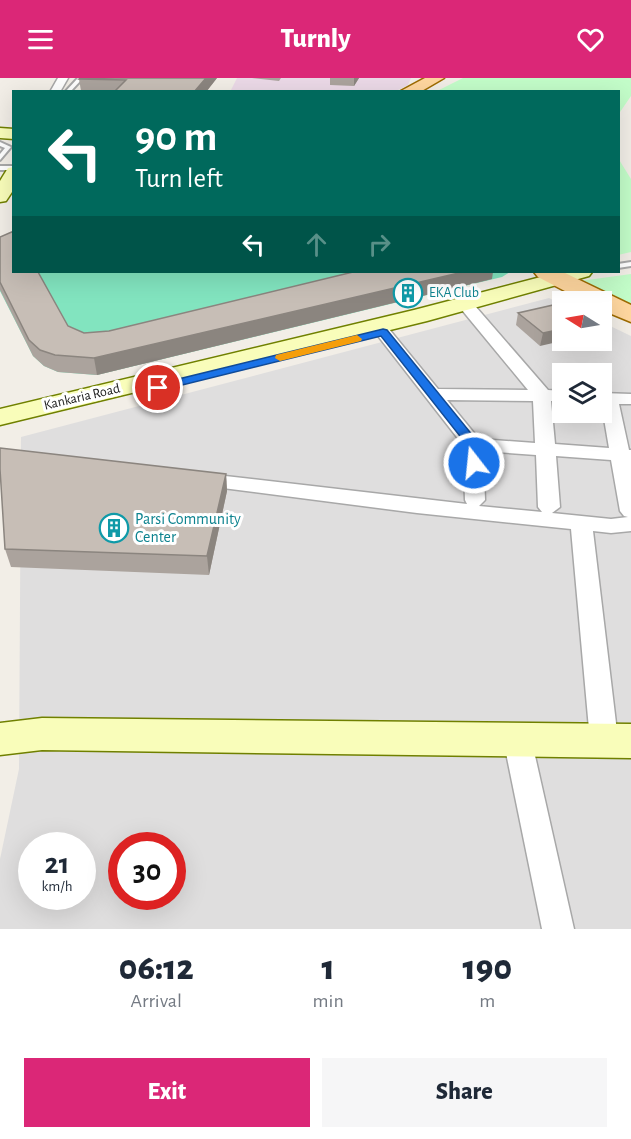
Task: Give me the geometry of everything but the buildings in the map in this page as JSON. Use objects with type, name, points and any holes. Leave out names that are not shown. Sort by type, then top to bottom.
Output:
[{"type":"main road","points":[[410,90],[437,78]]},
{"type":"main road","points":[[422,90],[446,78]]},
{"type":"main road","points":[[1,195],[12,174]]},
{"type":"main road","points":[[0,427],[470,310],[555,281],[631,315]]},
{"type":"main road","name":"Kankaria Road","points":[[0,417],[555,281]]},
{"type":"main road","points":[[612,319],[631,328]]},
{"type":"main road","points":[[0,740],[42,734],[618,741]]},
{"type":"street","points":[[470,310],[542,395],[549,507]]},
{"type":"street","points":[[383,332],[473,444],[475,500]]},
{"type":"street","points":[[433,394],[552,396]]},
{"type":"street","points":[[612,398],[631,399]]},
{"type":"street","points":[[612,417],[626,456],[631,511]]},
{"type":"street","points":[[473,444],[626,456]]},
{"type":"street","points":[[184,477],[417,506],[611,526],[631,524]]},
{"type":"street","points":[[581,523],[618,741]]},
{"type":"street","points":[[518,738],[558,929]]},
{"type":"lane","points":[[69,90],[81,78]]},
{"type":"lane","points":[[0,158],[9,147],[5,135]]},
{"type":"shaded area","points":[[237,78],[411,78],[408,85],[398,90],[231,90]]},
{"type":"shaded area","points":[[549,298],[552,299],[552,351],[612,351],[612,327],[631,336],[631,929],[0,929],[0,859],[19,769],[21,437]]},
{"type":"green space","points":[[463,78],[631,78],[631,96],[620,112],[620,90],[439,90]]},
{"type":"green space","points":[[620,161],[631,179],[631,252],[620,255]]},
{"type":"green space","points":[[0,254],[12,269],[12,273],[508,273],[502,277],[97,375],[58,372],[44,366],[33,356],[0,291]]},
{"type":"green space","points":[[631,274],[631,312],[612,304],[612,291],[583,291],[565,283]]},
{"type":"slow traffic","points":[[280,358],[357,339]]},
{"type":"place","name":"EKA Club","points":[[408,293]]},
{"type":"place","name":"Parsi Community Center","points":[[114,528]]},
{"type":"route","points":[[158,388],[383,332],[473,444],[474,463]]}]
